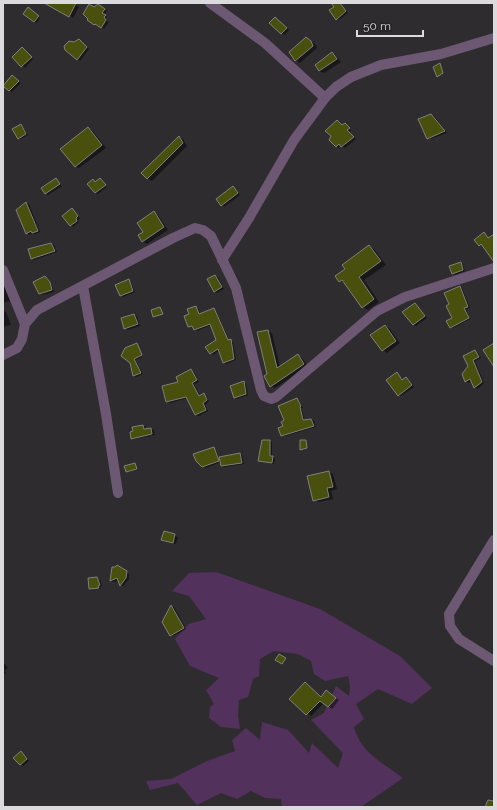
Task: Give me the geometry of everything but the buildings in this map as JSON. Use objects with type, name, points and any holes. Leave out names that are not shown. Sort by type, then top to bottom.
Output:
[{"type":"street","points":[[210,3],[265,43],[325,98]]},
{"type":"street","points":[[222,260],[249,218],[294,140],[325,98],[336,87],[351,77],[381,65],[441,54],[494,38]]},
{"type":"street","points":[[3,355],[18,348],[22,339],[25,324],[37,310],[173,238],[195,228],[203,230],[211,236],[236,288],[260,390],[264,396],[271,399],[276,397],[377,311],[405,297],[494,268]]},
{"type":"street","points":[[3,270],[25,324]]},
{"type":"street","points":[[83,286],[106,414],[118,493]]},
{"type":"street","points":[[494,540],[449,614],[450,626],[459,639],[494,661]]},
{"type":"shaded area","points":[[216,572],[320,609],[400,656],[432,688],[412,704],[378,689],[356,704],[364,719],[354,727],[362,744],[374,757],[403,778],[361,807],[282,807],[281,799],[265,798],[251,791],[237,799],[221,793],[197,805],[178,783],[150,790],[146,781],[171,779],[207,761],[235,751],[232,740],[246,728],[260,740],[262,722],[288,730],[309,753],[312,743],[338,768],[343,753],[311,720],[324,713],[336,686],[349,696],[350,686],[348,676],[325,681],[314,674],[311,661],[298,654],[274,651],[260,659],[259,676],[253,679],[248,697],[239,700],[238,715],[240,729],[221,727],[209,718],[210,707],[214,704],[206,690],[219,678],[190,666],[175,639],[189,624],[206,619],[189,596],[172,591],[189,573]]}]
